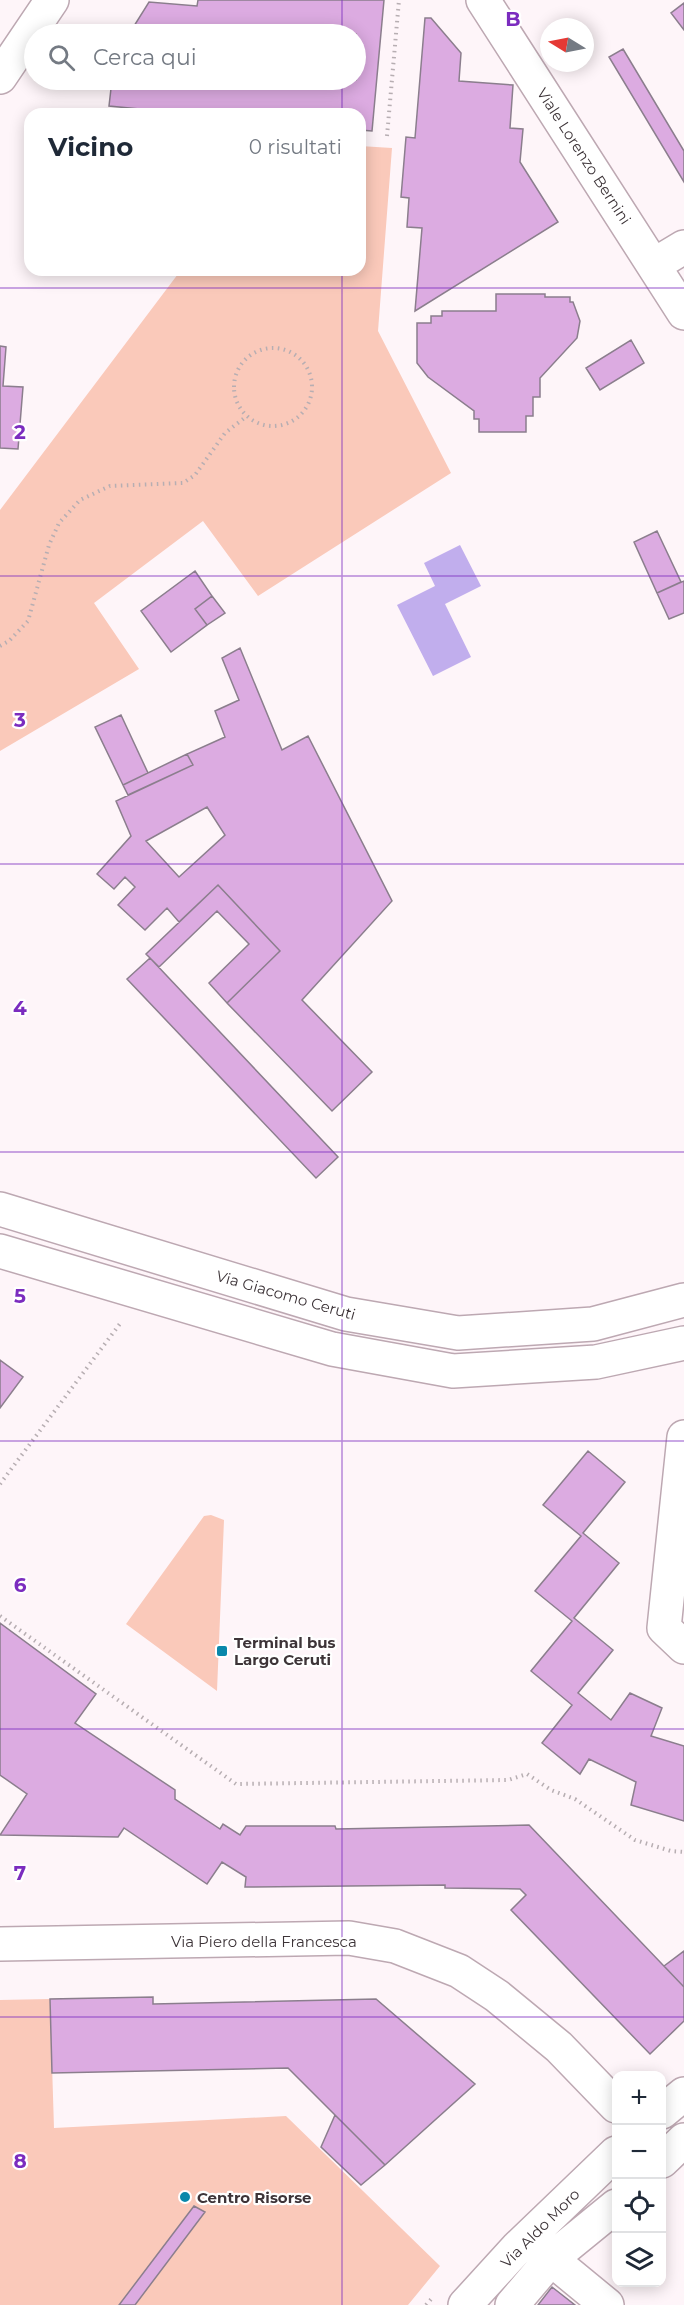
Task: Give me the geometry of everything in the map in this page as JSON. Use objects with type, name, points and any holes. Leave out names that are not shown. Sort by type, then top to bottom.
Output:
[{"type":"street","points":[[36,24],[52,0]]},
{"type":"street","name":"Viale Lorenzo Bernini","points":[[483,0],[684,313]]},
{"type":"street","points":[[0,77],[24,41]]},
{"type":"street","points":[[654,265],[684,247]]},
{"type":"street","name":"Via Giacomo Ceruti","points":[[0,1209],[346,1314],[458,1333],[593,1324],[684,1300]]},
{"type":"street","points":[[0,1251],[332,1349],[453,1371],[596,1362],[684,1343]]},
{"type":"street","points":[[684,1437],[664,1628],[684,1647]]},
{"type":"street","name":"Via Piero della Francesca","points":[[0,1944],[350,1938],[395,1946],[459,1971],[498,1996],[559,2048],[612,2102]]},
{"type":"street","points":[[666,2109],[684,2094]]},
{"type":"street","name":"Via Aldo Moro","points":[[465,2305],[518,2247],[612,2157]]},
{"type":"street","name":"Via Aldo Moro","points":[[512,2305],[551,2259],[612,2209]]},
{"type":"street","points":[[551,2259],[607,2305]]},
{"type":"path","points":[[387,136],[399,0]]},
{"type":"path","points":[[275,348],[288,351],[299,358],[312,382],[311,395],[306,408],[285,424],[271,426],[258,423],[247,416],[235,396],[237,372],[243,362],[252,353],[275,348]]},
{"type":"path","points":[[0,646],[9,641],[28,621],[49,545],[60,523],[80,500],[110,486],[183,483],[195,475],[225,434],[247,416]]},
{"type":"path","points":[[0,1484],[127,1316]]},
{"type":"path","points":[[0,1617],[236,1784],[508,1780],[526,1774],[551,1790],[575,1799],[635,1840],[684,1852]]},
{"type":"shaded area","points":[[366,146],[392,148],[378,331],[451,473],[258,596],[203,521],[94,603],[139,669],[0,751],[0,510],[176,276],[366,276]]},
{"type":"shaded area","points":[[460,545],[481,586],[445,604],[471,657],[433,676],[397,605],[435,586],[424,563]]},
{"type":"shaded area","points":[[211,1515],[224,1520],[217,1691],[126,1624],[204,1516]]},
{"type":"shaded area","name":"Centro Risorse","points":[[50,1999],[54,2128],[286,2116],[440,2266],[408,2305],[0,2305],[0,2000]]},
{"type":"building","points":[[198,0],[384,0],[372,131],[366,130],[366,108],[130,108],[109,106],[111,90],[366,90],[366,24],[135,24],[149,2],[197,6]]},
{"type":"building","points":[[684,3],[684,30],[671,13]]},
{"type":"building","points":[[425,18],[431,18],[461,53],[459,81],[513,85],[510,128],[523,129],[520,162],[558,222],[415,311],[422,228],[407,227],[409,198],[401,197],[406,137],[415,138]]},
{"type":"building","points":[[623,49],[684,151],[684,182],[609,57]]},
{"type":"building","points":[[496,294],[545,294],[545,297],[570,297],[570,302],[573,302],[580,321],[577,338],[540,378],[540,397],[533,397],[533,416],[526,416],[526,432],[479,432],[479,419],[474,419],[474,411],[428,377],[417,363],[417,323],[431,323],[431,316],[442,316],[442,311],[496,311]]},
{"type":"building","points":[[631,340],[644,363],[600,390],[586,368]]},
{"type":"building","points":[[0,346],[6,347],[3,386],[23,387],[18,449],[0,448]]},
{"type":"building","points":[[657,531],[681,582],[657,593],[634,542]]},
{"type":"building","points":[[195,571],[212,596],[195,609],[207,625],[171,652],[141,611]]},
{"type":"building","points":[[684,581],[684,613],[669,619],[657,593]]},
{"type":"building","points":[[212,596],[225,613],[207,625],[195,609]]},
{"type":"building","points":[[240,648],[282,750],[308,736],[392,901],[302,1000],[372,1072],[332,1111],[227,1003],[280,951],[218,885],[179,922],[167,908],[145,930],[118,905],[135,887],[125,877],[114,889],[97,874],[131,836],[116,801],[193,765],[187,754],[225,737],[215,711],[239,700],[222,658]],"holes":[[[207,807],[225,835],[179,877],[146,841]]]},
{"type":"building","points":[[121,715],[148,773],[123,785],[95,727]]},
{"type":"building","points":[[187,754],[193,765],[128,795],[123,785]]},
{"type":"building","points":[[218,885],[280,951],[227,1003],[209,983],[249,944],[217,911],[159,967],[146,954]]},
{"type":"building","points":[[150,958],[338,1157],[316,1178],[127,979]]},
{"type":"building","points":[[0,1360],[23,1377],[0,1408]]},
{"type":"building","points":[[588,1451],[625,1482],[583,1533],[619,1563],[574,1618],[613,1650],[578,1693],[611,1720],[630,1693],[662,1708],[651,1736],[684,1746],[684,1821],[631,1805],[636,1782],[589,1759],[580,1774],[542,1743],[572,1705],[531,1671],[572,1621],[535,1591],[581,1536],[543,1505]]},
{"type":"building","points":[[0,1623],[96,1694],[75,1723],[175,1790],[175,1799],[220,1829],[223,1824],[240,1835],[246,1826],[335,1826],[336,1829],[529,1825],[684,1987],[684,2021],[650,2054],[511,1910],[526,1895],[520,1889],[445,1888],[445,1885],[245,1887],[246,1877],[222,1862],[207,1884],[124,1828],[118,1837],[0,1835],[27,1794],[0,1775]]},
{"type":"building","points":[[684,1951],[684,1987],[664,1966]]},
{"type":"building","points":[[153,1997],[153,2004],[376,1999],[475,2084],[385,2165],[288,2068],[52,2073],[50,1999]]},
{"type":"building","points":[[335,2115],[385,2165],[361,2185],[321,2147]]},
{"type":"building","points":[[194,2206],[205,2212],[135,2305],[119,2305]]},
{"type":"building","points":[[552,2287],[575,2305],[538,2305]]},
{"type":"place","name":"Terminal bus Largo Ceruti","points":[[222,1651]]},
{"type":"place","name":"Centro Risorse","points":[[185,2197]]}]
